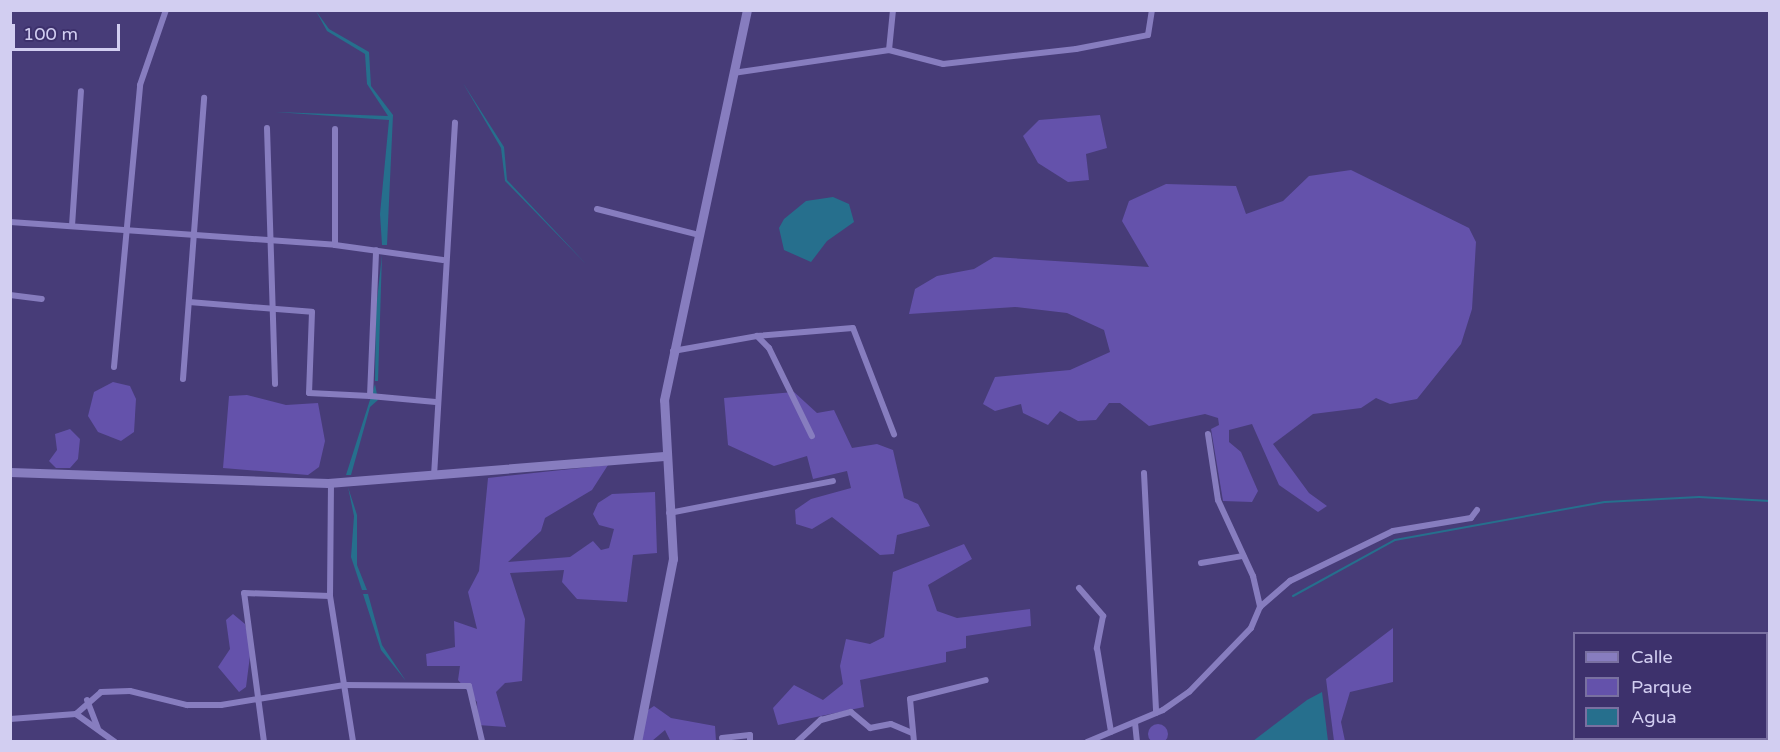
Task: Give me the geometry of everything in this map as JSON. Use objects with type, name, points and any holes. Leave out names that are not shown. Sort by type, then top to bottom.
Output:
[{"type":"main road","points":[[637,741],[673,560],[664,456],[672,351],[747,10]]},
{"type":"main road","points":[[10,472],[332,483],[664,456]]},
{"type":"street","points":[[114,367],[140,85],[166,10]]},
{"type":"street","points":[[889,50],[892,10]]},
{"type":"street","points":[[732,74],[889,50],[943,64],[1076,49],[1148,35],[1152,10]]},
{"type":"street","points":[[72,226],[81,92]]},
{"type":"street","points":[[183,379],[204,98]]},
{"type":"street","points":[[434,476],[443,260],[455,123]]},
{"type":"street","points":[[267,128],[273,240],[275,384]]},
{"type":"street","points":[[335,129],[335,245]]},
{"type":"street","points":[[597,209],[699,235]]},
{"type":"street","points":[[10,222],[128,228],[335,245],[443,260]]},
{"type":"street","points":[[372,396],[382,251]]},
{"type":"street","points":[[10,295],[42,299]]},
{"type":"street","points":[[189,302],[274,308],[314,315],[309,393],[436,402]]},
{"type":"street","points":[[672,351],[757,336],[853,328],[894,434]]},
{"type":"street","points":[[757,336],[769,348],[812,436]]},
{"type":"street","points":[[1208,434],[1218,500],[1243,556],[1260,607]]},
{"type":"street","points":[[1144,473],[1156,713]]},
{"type":"street","points":[[669,513],[833,481]]},
{"type":"street","points":[[332,483],[330,596],[353,741]]},
{"type":"street","points":[[1087,741],[1156,713],[1215,667],[1251,628],[1260,607],[1290,581],[1382,536],[1470,518],[1477,510]]},
{"type":"street","points":[[1201,563],[1243,556]]},
{"type":"street","points":[[1078,588],[1103,616],[1096,648],[1111,732]]},
{"type":"street","points":[[264,741],[244,593],[330,596]]},
{"type":"street","points":[[914,741],[910,699],[986,680]]},
{"type":"street","points":[[76,714],[87,700],[101,692],[130,691],[187,705],[344,685],[410,683],[471,686],[482,741]]},
{"type":"street","points":[[87,700],[98,729]]},
{"type":"street","points":[[797,741],[821,720],[851,712],[870,728],[891,724],[912,733]]},
{"type":"street","points":[[10,719],[76,714],[115,741]]},
{"type":"street","points":[[1135,723],[1137,741]]},
{"type":"street","points":[[722,738],[750,735],[750,741]]},
{"type":"green space","points":[[1100,115],[1107,148],[1086,154],[1089,180],[1068,182],[1038,163],[1023,136],[1039,120]]},
{"type":"green space","points":[[1351,170],[1469,228],[1476,242],[1472,309],[1461,344],[1417,399],[1390,404],[1376,398],[1361,408],[1313,414],[1273,444],[1309,493],[1327,506],[1318,512],[1279,485],[1252,424],[1229,430],[1229,442],[1241,452],[1258,491],[1252,502],[1223,501],[1211,429],[1219,425],[1218,418],[1205,414],[1149,426],[1120,403],[1109,403],[1096,420],[1078,421],[1060,411],[1048,425],[1023,413],[1021,404],[995,411],[983,404],[995,377],[1070,370],[1110,352],[1104,330],[1067,313],[1015,307],[909,314],[915,289],[937,276],[974,269],[994,257],[1149,267],[1122,221],[1129,201],[1166,184],[1236,186],[1246,214],[1283,201],[1309,176]]},
{"type":"green space","points":[[113,382],[130,386],[136,399],[134,432],[121,441],[98,432],[88,416],[94,392]]},
{"type":"green space","points":[[794,392],[817,413],[834,410],[852,448],[877,444],[893,450],[904,498],[918,504],[930,526],[897,535],[894,554],[880,555],[832,517],[812,529],[796,524],[795,510],[811,499],[851,488],[847,471],[813,479],[807,456],[774,466],[728,445],[724,398]]},
{"type":"green space","points":[[247,395],[286,405],[318,403],[325,441],[319,467],[308,475],[223,468],[229,396]]},
{"type":"green space","points":[[70,429],[80,439],[78,459],[70,468],[56,468],[49,461],[57,450],[55,434]]},
{"type":"green space","points":[[608,465],[592,490],[545,518],[541,531],[508,562],[570,557],[593,541],[601,550],[609,548],[614,529],[599,525],[593,514],[598,503],[612,494],[655,492],[657,553],[633,555],[627,602],[577,599],[562,582],[564,570],[510,573],[525,619],[522,681],[505,683],[496,692],[506,727],[478,725],[477,702],[458,680],[460,666],[427,666],[426,654],[455,647],[454,621],[477,629],[468,592],[479,571],[488,478]]},
{"type":"green space","points":[[964,544],[972,559],[928,585],[937,611],[957,618],[1030,609],[1031,626],[966,636],[966,648],[946,652],[946,662],[860,680],[864,707],[778,725],[773,708],[794,685],[823,700],[843,684],[840,666],[846,639],[870,644],[884,637],[893,572]]},
{"type":"green space","points":[[233,614],[245,624],[251,648],[246,687],[239,692],[218,667],[230,649],[226,620]]},
{"type":"green space","points":[[1393,628],[1393,682],[1350,692],[1341,722],[1345,741],[1334,741],[1326,679]]},
{"type":"green space","points":[[654,706],[671,718],[715,726],[716,741],[663,741],[670,740],[665,730],[652,741],[639,742],[648,710]]},
{"type":"green space","points":[[1158,724],[1165,727],[1168,734],[1165,741],[1158,744],[1151,741],[1148,734],[1151,727]]},
{"type":"water","points":[[316,11],[329,29],[369,52],[371,86],[393,115],[387,245],[382,245],[380,214],[389,120],[275,112],[388,116],[367,84],[365,54],[327,31]]},
{"type":"water","points":[[463,83],[504,147],[507,180],[587,265],[505,181],[501,148]]},
{"type":"water","points":[[833,197],[849,204],[854,222],[827,241],[811,262],[784,250],[779,228],[784,219],[806,201]]},
{"type":"water","points":[[382,255],[378,381],[375,381],[376,309]]},
{"type":"water","points":[[375,384],[378,400],[370,407],[351,475],[346,475]]},
{"type":"water","points":[[348,487],[357,515],[357,565],[367,590],[362,590],[351,557],[354,516]]},
{"type":"water","points":[[363,594],[368,594],[382,645],[406,681],[381,650]]},
{"type":"water","points":[[1322,692],[1328,741],[1253,741],[1307,700]]},
{"type":"waterway","points":[[1293,596],[1395,540],[1605,502],[1699,497],[1770,501]]}]
